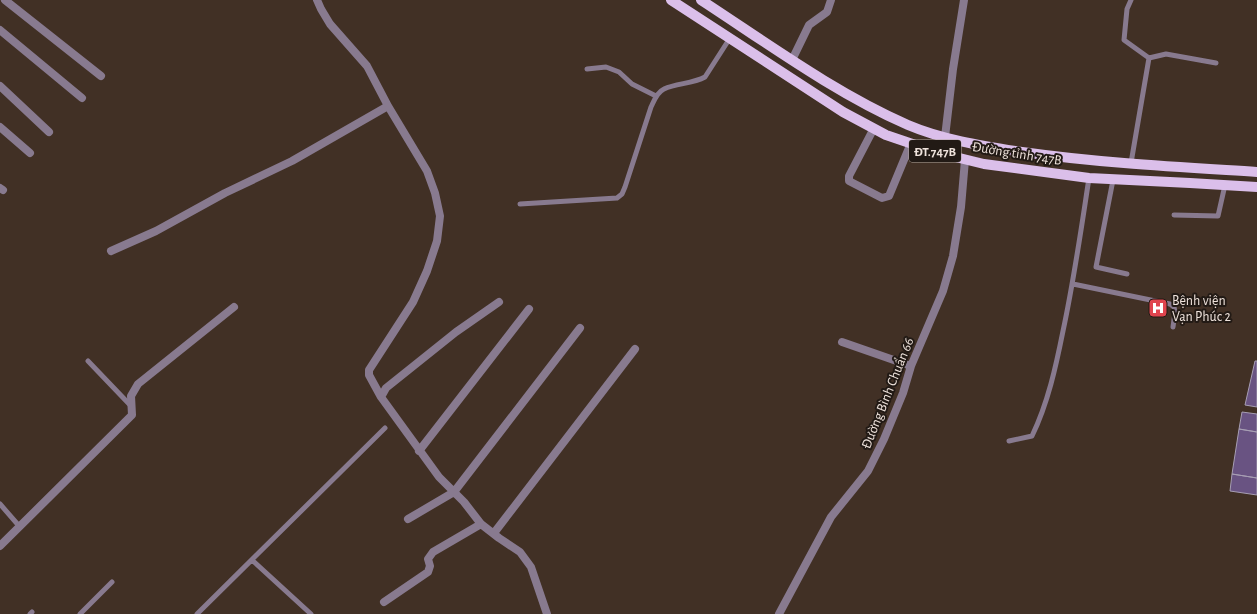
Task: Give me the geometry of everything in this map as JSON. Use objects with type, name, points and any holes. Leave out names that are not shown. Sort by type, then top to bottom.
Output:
[{"type":"main road","name":"Đường tỉnh 747B","points":[[671,0],[843,112],[886,135],[910,143],[965,160],[984,164],[1089,178],[1257,187]]},
{"type":"main road","name":"Đường tỉnh 747B","points":[[701,0],[821,79],[901,121],[945,137],[998,148],[1067,158],[1257,172]]},
{"type":"street","points":[[5,0],[101,76]]},
{"type":"street","points":[[317,0],[330,24],[367,66],[388,106],[427,171],[435,193],[440,216],[437,241],[427,271],[413,302],[369,370],[369,375],[381,397],[439,477],[464,502],[482,524],[520,552],[532,567],[547,614]]},
{"type":"street","points":[[792,60],[809,25],[827,12],[831,0]]},
{"type":"street","points":[[945,137],[953,69],[964,0]]},
{"type":"street","points":[[0,30],[82,98]]},
{"type":"street","points":[[0,86],[49,132]]},
{"type":"street","points":[[111,251],[156,231],[225,193],[292,160],[388,106]]},
{"type":"street","points":[[0,127],[30,154]]},
{"type":"street","points":[[874,128],[849,176],[849,181],[882,198],[889,196],[910,143]]},
{"type":"street","name":"Đường Bình Chuẩn 66","points":[[779,614],[830,517],[868,471],[887,433],[912,366],[943,291],[953,256],[961,207],[965,160]]},
{"type":"street","points":[[381,397],[386,388],[456,332],[499,302]]},
{"type":"street","points":[[0,546],[132,415],[131,396],[138,384],[234,307]]},
{"type":"street","points":[[419,451],[529,309]]},
{"type":"street","points":[[408,519],[454,492],[580,328]]},
{"type":"street","points":[[842,342],[912,366]]},
{"type":"street","points":[[494,533],[635,349]]},
{"type":"street","points":[[384,602],[428,572],[430,566],[428,559],[433,552],[482,524]]},
{"type":"lane","points":[[1131,0],[1127,9],[1124,40],[1148,58],[1166,54],[1216,63]]},
{"type":"lane","points":[[520,204],[618,198],[622,194],[625,187],[656,96],[663,89],[699,80],[705,77],[730,38]]},
{"type":"lane","points":[[1132,163],[1148,58]]},
{"type":"lane","points":[[587,69],[606,67],[619,72],[632,84],[656,96]]},
{"type":"lane","points":[[1009,441],[1032,436],[1038,424],[1056,368],[1073,284],[1089,178]]},
{"type":"lane","points":[[1113,180],[1096,267],[1128,274]]},
{"type":"lane","points":[[1174,215],[1218,216],[1225,185]]},
{"type":"lane","points":[[1073,284],[1170,304],[1174,307],[1175,312],[1173,327]]},
{"type":"lane","points":[[88,361],[132,407]]},
{"type":"lane","points":[[197,614],[385,428]]},
{"type":"lane","points":[[0,504],[20,526]]},
{"type":"lane","points":[[252,560],[311,614]]},
{"type":"lane","points":[[80,614],[112,582]]},
{"type":"building","points":[[1255,361],[1257,361],[1257,407],[1245,405]]},
{"type":"building","points":[[1242,412],[1257,414],[1257,432],[1239,429]]},
{"type":"building","points":[[1239,429],[1257,432],[1257,478],[1232,474]]},
{"type":"building","points":[[1232,474],[1257,478],[1257,495],[1230,491]]},
{"type":"place","name":"Bệnh viện Vạn Phúc 2","points":[[1158,308]]}]
